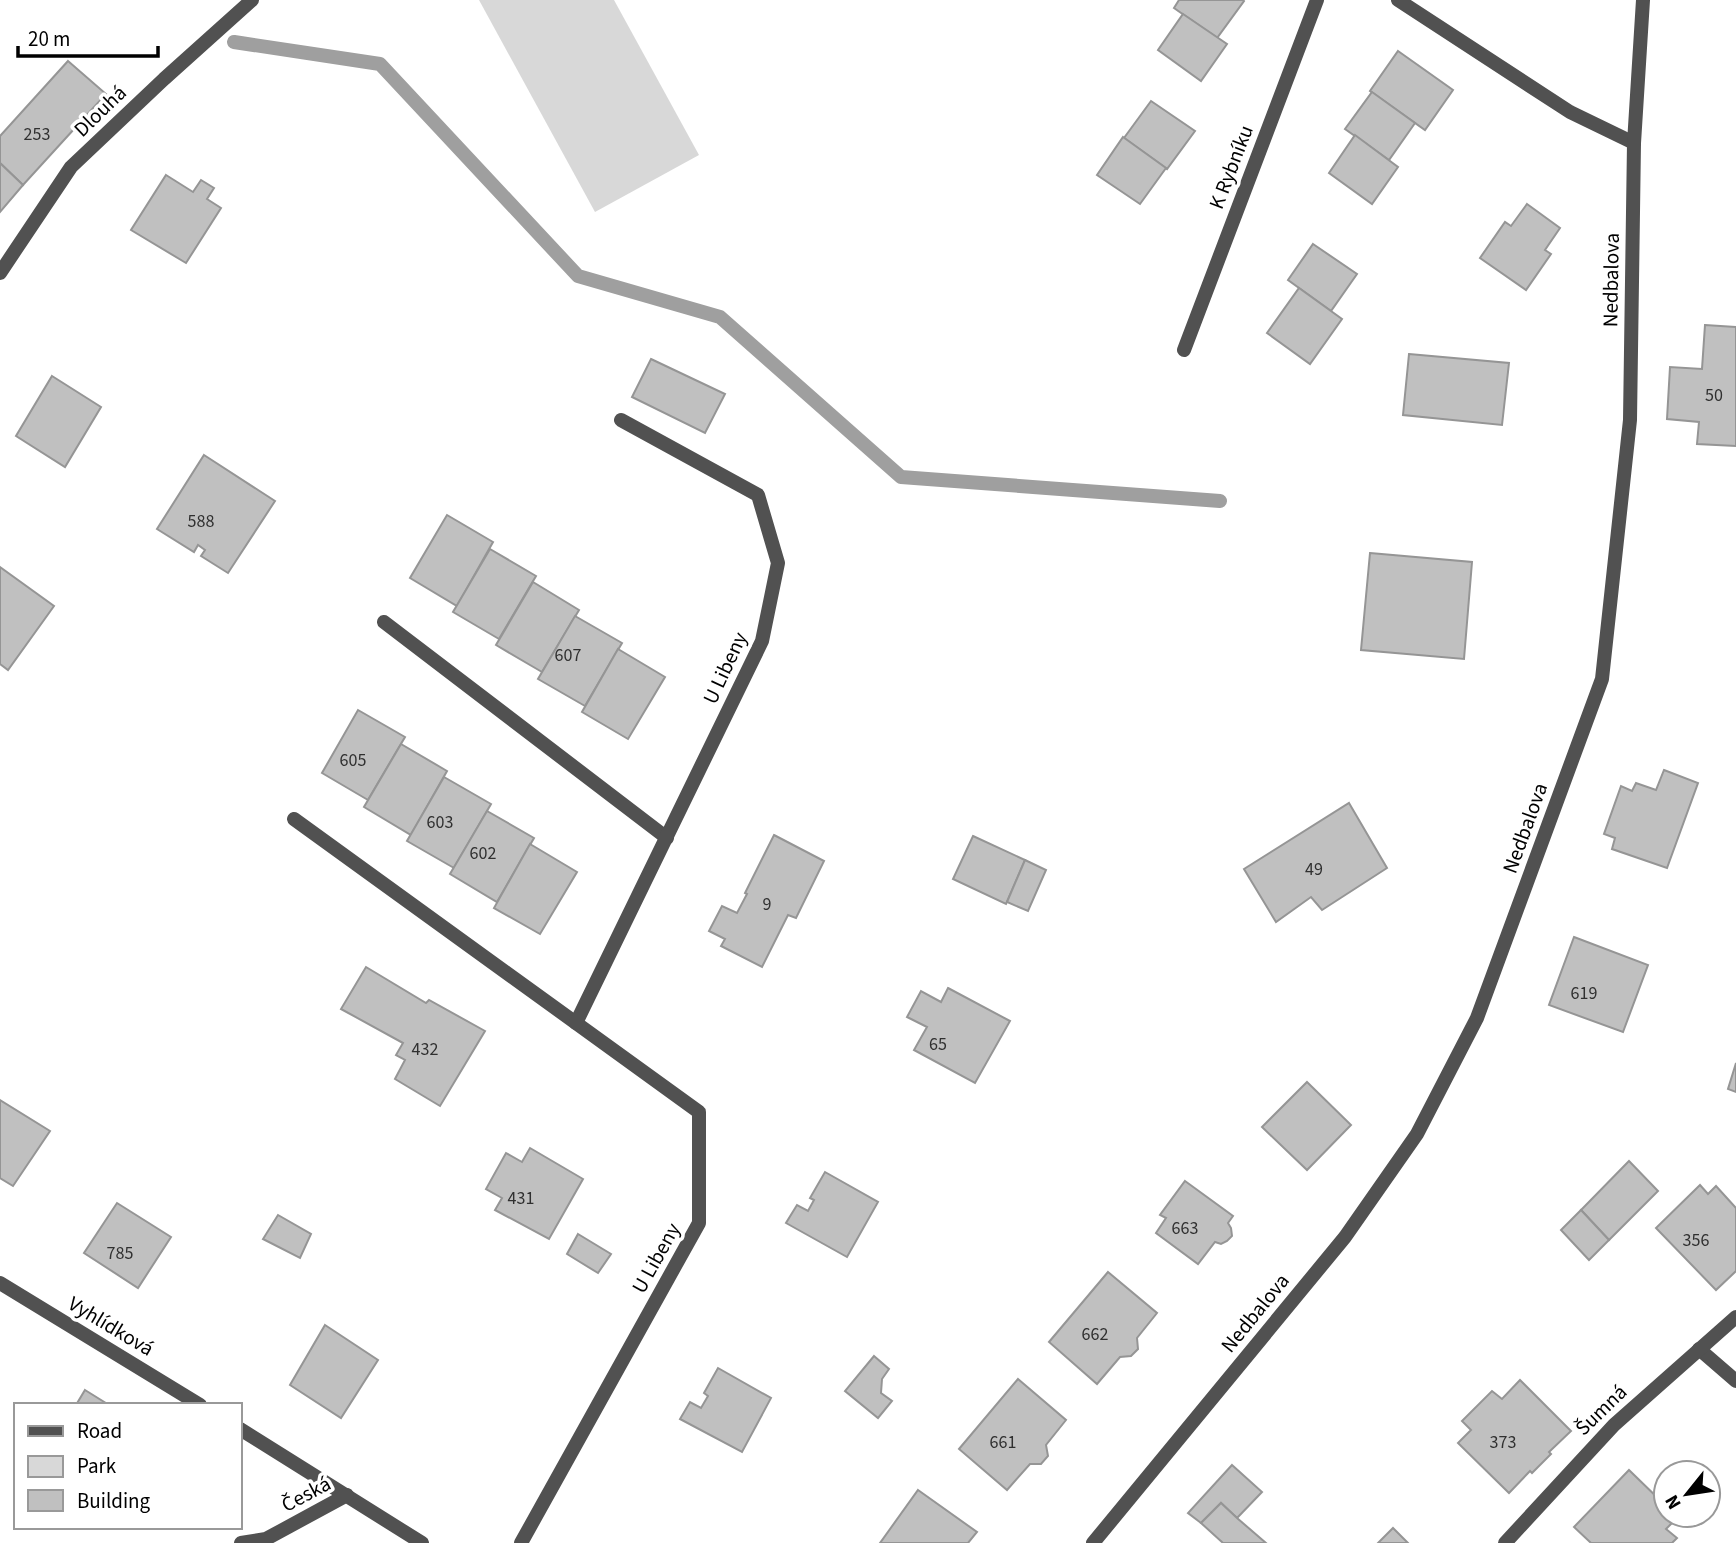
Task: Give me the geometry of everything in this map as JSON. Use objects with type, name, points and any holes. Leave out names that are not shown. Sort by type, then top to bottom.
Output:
[{"type":"street","name":"Dlouhá","points":[[0,273],[72,167],[252,0]]},
{"type":"street","name":"K Rybníku","points":[[1184,350],[1317,0]]},
{"type":"street","points":[[1398,0],[1570,112],[1634,143]]},
{"type":"street","name":"Nedbalova","points":[[1093,1543],[1345,1237],[1417,1134],[1477,1018],[1602,679],[1630,420],[1634,143],[1643,0]]},
{"type":"street","name":"U Libeny","points":[[576,1023],[762,641],[778,563],[758,495],[621,420]]},
{"type":"street","points":[[384,622],[667,838]]},
{"type":"street","name":"U Libeny","points":[[294,819],[699,1112],[699,1223],[522,1543]]},
{"type":"street","name":"Vyhlídková","points":[[0,1283],[197,1403]]},
{"type":"street","name":"Šumná","points":[[1505,1543],[1614,1425],[1736,1317]]},
{"type":"street","points":[[1699,1349],[1736,1381]]},
{"type":"street","points":[[242,1430],[347,1495]]},
{"type":"street","name":"Česká","points":[[241,1543],[265,1539],[347,1495],[422,1543]]},
{"type":"green space","points":[[479,0],[614,0],[699,155],[595,212]]},
{"type":"building","points":[[1179,0],[1244,1],[1217,38],[1174,8]]},
{"type":"building","points":[[1183,14],[1227,44],[1201,81],[1158,50]]},
{"type":"building","points":[[1398,51],[1453,90],[1425,130],[1370,91]]},
{"type":"building","points":[[68,61],[106,94],[23,185],[0,163],[0,136]]},
{"type":"building","points":[[1372,92],[1415,123],[1389,160],[1345,129]]},
{"type":"building","points":[[1151,101],[1195,131],[1167,169],[1124,138]]},
{"type":"building","points":[[1355,135],[1398,167],[1372,204],[1329,173]]},
{"type":"building","points":[[1123,137],[1166,168],[1140,204],[1097,175]]},
{"type":"building","points":[[0,163],[23,185],[0,212]]},
{"type":"building","points":[[166,175],[193,192],[201,180],[214,188],[207,199],[221,208],[186,263],[131,230]]},
{"type":"building","points":[[1527,204],[1560,228],[1545,250],[1551,254],[1526,290],[1480,258],[1505,222],[1511,226]]},
{"type":"building","points":[[1313,244],[1357,274],[1331,311],[1288,280]]},
{"type":"building","points":[[1299,288],[1342,319],[1310,364],[1267,333]]},
{"type":"building","points":[[1705,325],[1736,327],[1736,446],[1697,444],[1699,422],[1667,419],[1670,367],[1702,369]]},
{"type":"building","points":[[1409,354],[1509,363],[1502,425],[1403,415]]},
{"type":"building","points":[[651,359],[725,394],[705,433],[632,397]]},
{"type":"building","points":[[52,376],[101,407],[65,467],[16,436]]},
{"type":"building","points":[[204,455],[275,501],[228,573],[201,556],[205,550],[198,545],[194,552],[157,529]]},
{"type":"building","points":[[447,515],[493,542],[457,606],[410,578]]},
{"type":"building","points":[[490,549],[536,576],[499,639],[453,612]]},
{"type":"building","points":[[1370,553],[1472,562],[1464,659],[1361,650]]},
{"type":"building","points":[[0,567],[54,606],[8,670],[0,664]]},
{"type":"building","points":[[533,582],[579,610],[542,672],[496,645]]},
{"type":"building","points":[[575,616],[622,643],[585,706],[538,679]]},
{"type":"building","points":[[618,649],[665,677],[628,739],[582,712]]},
{"type":"building","points":[[358,710],[405,737],[368,800],[322,773]]},
{"type":"building","points":[[401,744],[447,771],[411,835],[364,807]]},
{"type":"building","points":[[1664,770],[1698,783],[1667,868],[1612,849],[1615,838],[1604,834],[1621,786],[1632,791],[1636,783],[1656,790]]},
{"type":"building","points":[[444,777],[491,804],[454,868],[407,841]]},
{"type":"building","points":[[1349,803],[1387,868],[1322,910],[1311,897],[1276,922],[1244,869]]},
{"type":"building","points":[[487,811],[534,838],[497,902],[450,874]]},
{"type":"building","points":[[774,835],[824,861],[796,918],[788,915],[762,967],[721,946],[725,939],[709,931],[722,906],[737,913]]},
{"type":"building","points":[[973,836],[1025,860],[1006,904],[953,879]]},
{"type":"building","points":[[530,844],[577,872],[540,934],[494,908]]},
{"type":"building","points":[[1025,860],[1046,870],[1028,911],[1007,902]]},
{"type":"building","points":[[1574,937],[1648,965],[1623,1032],[1549,1005]]},
{"type":"building","points":[[366,967],[426,1003],[429,1000],[485,1031],[440,1106],[395,1079],[405,1060],[396,1055],[403,1043],[341,1009]]},
{"type":"building","points":[[948,988],[1010,1021],[975,1083],[914,1050],[927,1027],[907,1017],[921,991],[941,1002]]},
{"type":"building","points":[[1736,1063],[1736,1092],[1728,1089]]},
{"type":"building","points":[[1307,1082],[1351,1125],[1307,1170],[1262,1127]]},
{"type":"building","points":[[0,1100],[50,1131],[13,1186],[0,1178]]},
{"type":"building","points":[[530,1148],[583,1179],[549,1239],[495,1210],[502,1198],[486,1189],[506,1153],[522,1162]]},
{"type":"building","points":[[1629,1161],[1658,1191],[1609,1240],[1581,1210]]},
{"type":"building","points":[[825,1172],[878,1202],[847,1257],[786,1223],[797,1205],[808,1211],[814,1200],[810,1198]]},
{"type":"building","points":[[1185,1181],[1233,1216],[1228,1223],[1232,1236],[1221,1244],[1215,1242],[1198,1264],[1156,1233],[1166,1218],[1160,1215]]},
{"type":"building","points":[[1700,1185],[1708,1194],[1716,1186],[1736,1208],[1736,1271],[1716,1290],[1656,1228]]},
{"type":"building","points":[[117,1203],[171,1237],[138,1288],[84,1253]]},
{"type":"building","points":[[1581,1210],[1609,1240],[1589,1260],[1561,1230]]},
{"type":"building","points":[[278,1215],[311,1234],[300,1258],[263,1239]]},
{"type":"building","points":[[578,1234],[611,1254],[598,1273],[567,1254]]},
{"type":"building","points":[[1108,1272],[1157,1313],[1137,1338],[1138,1349],[1131,1356],[1120,1357],[1097,1384],[1049,1342]]},
{"type":"building","points":[[325,1325],[378,1360],[341,1418],[290,1385]]},
{"type":"building","points":[[874,1356],[889,1369],[882,1379],[881,1393],[892,1401],[878,1418],[845,1391]]},
{"type":"building","points":[[718,1368],[771,1398],[742,1452],[680,1419],[690,1402],[701,1408],[708,1396],[704,1393]]},
{"type":"building","points":[[1018,1379],[1066,1420],[1046,1445],[1048,1456],[1041,1464],[1030,1464],[1007,1490],[959,1449]]},
{"type":"building","points":[[1520,1380],[1571,1431],[1532,1473],[1530,1471],[1509,1493],[1458,1443],[1471,1430],[1462,1421],[1492,1391],[1502,1399]]},
{"type":"building","points":[[85,1390],[106,1403],[77,1403]]},
{"type":"building","points":[[1232,1465],[1262,1492],[1237,1518],[1221,1503],[1201,1523],[1188,1513]]},
{"type":"building","points":[[1629,1470],[1652,1492],[1652,1529],[1666,1529],[1677,1538],[1672,1543],[1591,1543],[1574,1527]]},
{"type":"building","points":[[918,1490],[977,1532],[968,1543],[880,1543]]},
{"type":"building","points":[[1221,1503],[1266,1543],[1223,1543],[1201,1523]]},
{"type":"building","points":[[1393,1528],[1408,1543],[1378,1543]]},
{"type":"waterway","points":[[234,42],[380,64],[578,276],[720,317],[901,477],[1220,501]]}]
